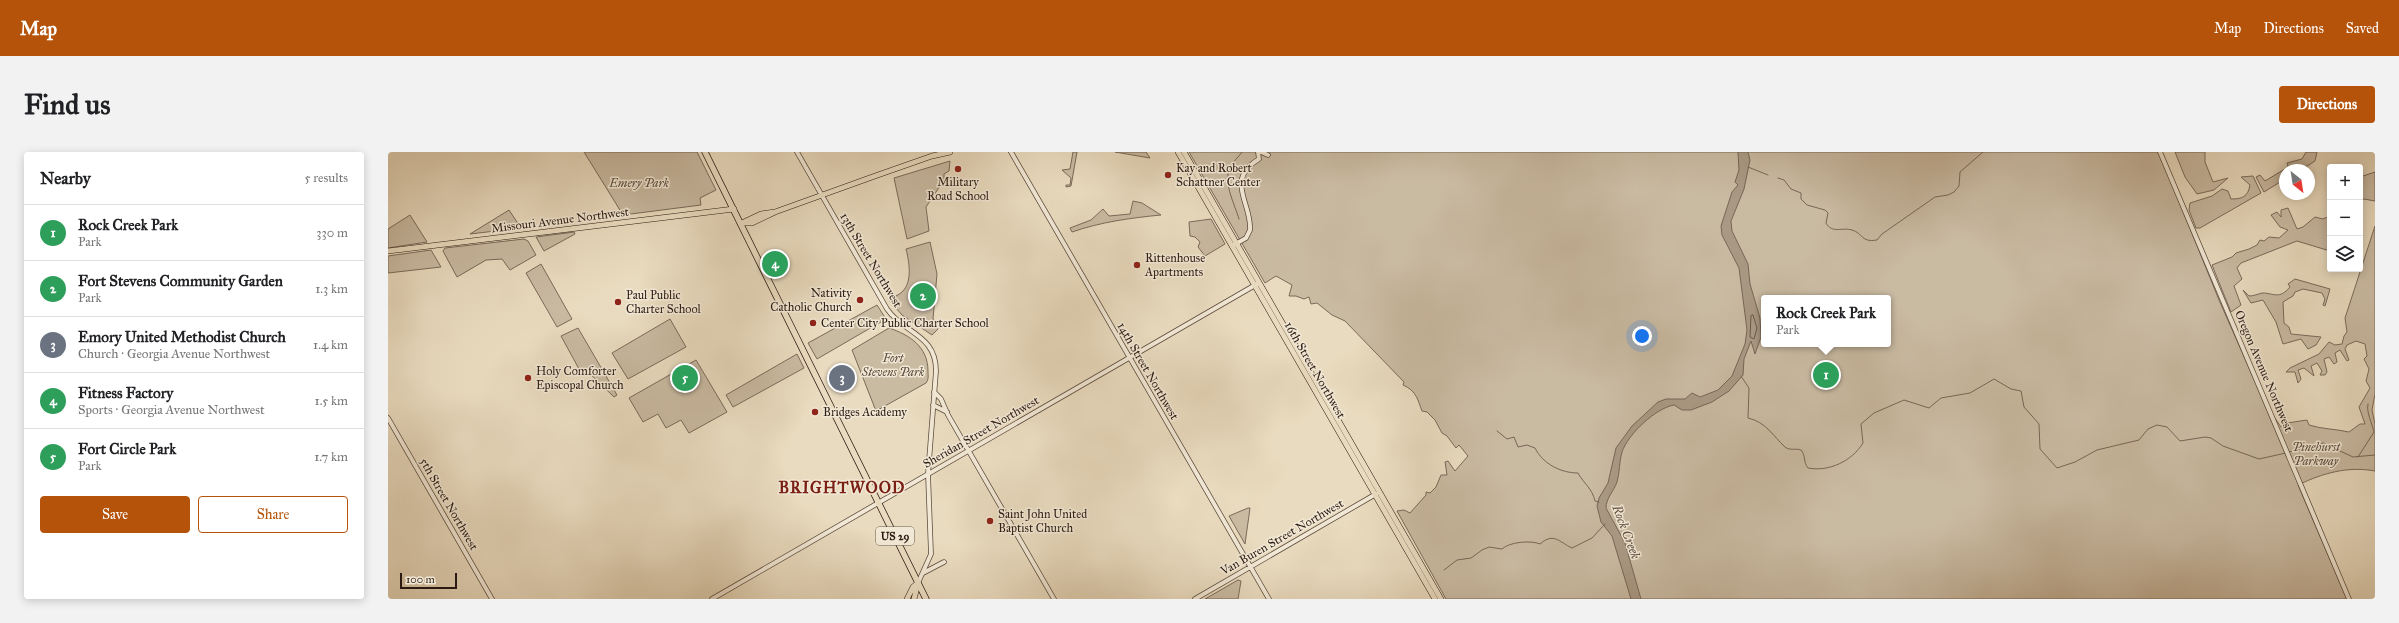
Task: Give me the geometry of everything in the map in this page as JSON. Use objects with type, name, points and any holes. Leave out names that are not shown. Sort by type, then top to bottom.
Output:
[{"type":"highway","name":"US 29","points":[[705,152],[926,599]]},
{"type":"main road","points":[[932,156],[937,152]]},
{"type":"main road","points":[[741,223],[752,223],[821,195],[932,156],[950,152]]},
{"type":"main road","name":"16th Street Northwest","points":[[1178,152],[1257,285],[1377,494],[1435,599]]},
{"type":"main road","name":"16th Street Northwest","points":[[1184,152],[1234,245]]},
{"type":"main road","name":"Missouri Avenue Northwest","points":[[388,251],[734,209]]},
{"type":"main road","name":"16th Street Northwest","points":[[1377,494],[1441,599]]},
{"type":"main road","points":[[907,599],[913,587],[918,583]]},
{"type":"main road","points":[[914,599],[918,583]]},
{"type":"street","name":"13th Street Northwest","points":[[797,152],[890,314],[921,337],[928,345],[935,363],[928,474],[931,553],[918,583]]},
{"type":"street","name":"14th Street Northwest","points":[[1011,152],[1269,599]]},
{"type":"street","points":[[1234,245],[1246,238],[1250,230],[1241,185],[1246,170],[1259,159],[1258,152]]},
{"type":"street","points":[[1261,152],[1268,156]]},
{"type":"street","name":"Oregon Avenue Northwest","points":[[2160,152],[2290,456],[2349,599]]},
{"type":"street","name":"Sheridan Street Northwest","points":[[712,599],[1257,285]]},
{"type":"street","points":[[934,392],[941,399],[946,412],[1054,599]]},
{"type":"street","points":[[933,406],[946,412]]},
{"type":"street","name":"5th Street Northwest","points":[[388,418],[492,599]]},
{"type":"street","name":"Van Buren Street Northwest","points":[[1195,599],[1377,494]]},
{"type":"street","points":[[922,574],[944,562]]},
{"type":"green space","name":"Emery Park","points":[[584,152],[697,152],[716,190],[700,198],[701,205],[623,215]]},
{"type":"green space","points":[[1073,152],[1077,152],[1071,186],[1066,187],[1066,185],[1070,185],[1071,178],[1062,170],[1070,169]]},
{"type":"green space","points":[[1115,152],[1146,152],[1150,158]]},
{"type":"green space","name":"Pinehurst Parkway","points":[[1189,152],[2159,152],[2219,300],[2265,404],[2281,427],[2287,423],[2307,420],[2309,425],[2349,432],[2360,424],[2365,424],[2359,407],[2370,388],[2366,381],[2369,369],[2364,359],[2367,356],[2365,344],[2356,341],[2347,345],[2345,349],[2349,360],[2347,361],[2340,350],[2335,353],[2337,362],[2334,364],[2329,357],[2324,359],[2327,372],[2325,375],[2320,375],[2322,371],[2317,363],[2311,366],[2314,376],[2304,368],[2298,370],[2301,379],[2298,383],[2295,372],[2286,372],[2290,368],[2319,354],[2329,342],[2335,345],[2342,344],[2344,336],[2347,332],[2345,318],[2360,272],[2363,272],[2363,263],[2375,226],[2375,394],[2372,410],[2375,424],[2375,471],[2355,469],[2345,470],[2326,474],[2298,485],[2347,599],[1446,599],[1397,511],[1404,510],[1410,513],[1426,495],[1426,492],[1430,493],[1436,487],[1441,475],[1447,475],[1445,462],[1448,461],[1455,471],[1468,456],[1459,445],[1456,448],[1447,436],[1442,433],[1435,420],[1427,412],[1422,411],[1414,393],[1408,387],[1403,385],[1404,382],[1345,321],[1332,315],[1317,303],[1311,304],[1309,297],[1304,299],[1296,296],[1289,296],[1292,285],[1276,276],[1265,283]]},
{"type":"green space","points":[[2175,152],[2205,152],[2205,162],[2213,182],[2228,178],[2214,190],[2197,194],[2185,177]]},
{"type":"green space","points":[[2306,152],[2317,152],[2315,161],[2310,164],[2287,164],[2302,159]]},
{"type":"green space","points":[[950,161],[949,171],[944,174],[944,180],[926,207],[929,231],[907,239],[894,178]]},
{"type":"green space","points":[[2375,172],[2375,201],[2363,200],[2363,176]]},
{"type":"green space","points":[[2279,173],[2279,183],[2264,192],[2256,177],[2260,175],[2265,181]]},
{"type":"green space","points":[[2253,176],[2261,193],[2200,228],[2196,228],[2189,210],[2190,203],[2212,196],[2222,189],[2228,191],[2231,199],[2241,198],[2246,195],[2250,185],[2241,177]]},
{"type":"green space","points":[[1133,201],[1142,203],[1161,215],[1116,221],[1072,232],[1070,228],[1091,220],[1103,209],[1109,216],[1130,214]]},
{"type":"green space","points":[[2288,208],[2297,229],[2303,227],[2315,217],[2323,219],[2327,217],[2327,250],[2297,241],[2241,263],[2237,268],[2242,279],[2234,286],[2241,305],[2231,312],[2212,265],[2232,257],[2236,253],[2257,245],[2260,240],[2264,241],[2269,237],[2279,238],[2288,230],[2280,227],[2271,215],[2277,212],[2281,217],[2281,210]]},
{"type":"green space","points":[[509,210],[521,228],[470,234]]},
{"type":"green space","points":[[410,215],[427,242],[388,248],[388,229]]},
{"type":"green space","points":[[1211,219],[1225,244],[1205,256],[1198,247],[1200,242],[1195,237],[1190,236],[1189,222]]},
{"type":"green space","points":[[574,232],[575,234],[544,251],[536,237]]},
{"type":"green space","points":[[524,239],[528,241],[536,255],[510,270],[502,259],[486,260],[457,277],[443,251],[445,248]]},
{"type":"green space","points":[[930,242],[937,274],[933,319],[938,329],[932,335],[902,315],[889,300],[902,292],[908,283],[909,265],[906,249]]},
{"type":"green space","points":[[431,250],[441,267],[388,273],[388,256]]},
{"type":"green space","points":[[541,264],[572,319],[557,327],[526,273]]},
{"type":"green space","points":[[2295,279],[2330,289],[2325,306],[2323,305],[2325,299],[2322,293],[2303,289],[2295,292],[2293,296],[2283,302],[2284,323],[2289,327],[2291,334],[2321,337],[2316,345],[2308,349],[2301,339],[2283,344],[2276,322],[2263,300],[2251,303],[2243,290],[2249,296],[2262,293],[2279,295],[2290,287],[2288,284]]},
{"type":"green space","points":[[877,305],[886,319],[817,359],[808,343]]},
{"type":"green space","points":[[670,319],[686,347],[628,379],[612,353]]},
{"type":"green space","points":[[578,328],[617,395],[614,397],[589,373],[579,369],[561,336]]},
{"type":"green space","name":"Fort Stevens Park","points":[[889,328],[911,338],[921,349],[925,355],[927,363],[928,379],[926,383],[876,411],[852,350]]},
{"type":"green space","points":[[797,354],[804,368],[733,407],[726,395]]},
{"type":"green space","points":[[696,360],[727,412],[689,433],[681,420],[666,428],[658,414],[643,422],[629,398]]},
{"type":"green space","points":[[1250,508],[1245,544],[1229,516]]},
{"type":"green space","points":[[1238,580],[1241,581],[1238,599],[1205,599]]},
{"type":"water","name":"Rock Creek","points":[[1738,152],[1748,152],[1750,160],[1744,189],[1731,221],[1732,231],[1748,264],[1750,284],[1760,318],[1761,337],[1755,354],[1751,341],[1744,359],[1743,375],[1729,391],[1712,402],[1691,410],[1682,410],[1674,405],[1659,411],[1651,416],[1636,430],[1625,445],[1621,455],[1617,482],[1607,501],[1606,508],[1625,543],[1641,599],[1631,599],[1612,536],[1601,522],[1597,506],[1599,498],[1608,483],[1616,448],[1632,426],[1658,402],[1666,399],[1685,399],[1692,393],[1700,397],[1718,390],[1732,376],[1745,344],[1747,330],[1739,268],[1722,235],[1721,226],[1732,192],[1738,185],[1735,182],[1739,170]]},
{"type":"waterway","points":[[1239,219],[1229,188],[1228,176],[1231,165],[1242,152]]},
{"type":"waterway","points":[[1778,178],[1784,180],[1791,189],[1801,193],[1801,199],[1807,205],[1825,210],[1828,213],[1826,223],[1828,226],[1834,229],[1848,229],[1856,231],[1865,239],[1872,241],[1877,240],[1882,234],[1935,197],[1948,195],[1954,192],[1959,186],[1960,172],[1983,152]]},
{"type":"waterway","points":[[1748,167],[1768,175]]},
{"type":"waterway","points":[[1741,376],[1749,388],[1748,418],[1764,426],[1785,447],[1801,450],[1804,454],[1808,468],[1816,469],[1832,467],[1853,455],[1863,443],[1861,424],[1874,413],[1904,400],[1929,408],[1941,398],[1970,393],[1994,379],[2011,389],[2021,391],[2024,407],[2039,424],[2040,449],[2057,468],[2075,462],[2097,450],[2139,440],[2148,429],[2157,425],[2167,427],[2180,441],[2205,437],[2211,438],[2223,446],[2259,459],[2286,453]]},
{"type":"waterway","points":[[2358,457],[2374,432],[2368,414],[2368,404]]},
{"type":"waterway","points":[[1497,431],[1507,439],[1514,437],[1518,447],[1527,445],[1535,448],[1538,454],[1553,466],[1572,473],[1578,473],[1590,489],[1595,501],[1599,502]]},
{"type":"waterway","points":[[2289,452],[2323,443],[2353,457],[2375,455]]},
{"type":"waterway","points":[[1444,570],[1457,560],[1471,558],[1489,547],[1502,549],[1515,543],[1526,542],[1540,544],[1545,540],[1553,538],[1572,548],[1592,538],[1605,524]]},
{"type":"place","name":"Military Road School","points":[[958,169]]},
{"type":"place","name":"Kay and Robert Schattner Center","points":[[1168,175]]},
{"type":"place","name":"Fitness Factory","points":[[775,264]]},
{"type":"place","name":"Rittenhouse Apartments","points":[[1137,265]]},
{"type":"place","name":"Fort Stevens Community Garden","points":[[923,296]]},
{"type":"place","name":"Nativity Catholic Church","points":[[860,300]]},
{"type":"place","name":"Paul Public Charter School","points":[[618,302]]},
{"type":"place","name":"Center City Public Charter School","points":[[813,323]]},
{"type":"place","name":"Rock Creek Park","points":[[1826,375]]},
{"type":"place","name":"Holy Comforter Episcopal Church","points":[[528,378]]},
{"type":"place","name":"Fort Circle Park","points":[[685,378]]},
{"type":"place","name":"Emory United Methodist Church","points":[[842,378]]},
{"type":"place","name":"Bridges Academy","points":[[815,412]]},
{"type":"place","name":"Saint John United Baptist Church","points":[[990,521]]},
{"type":"district","name":"BRIGHTWOOD","points":[[842,487]]}]
